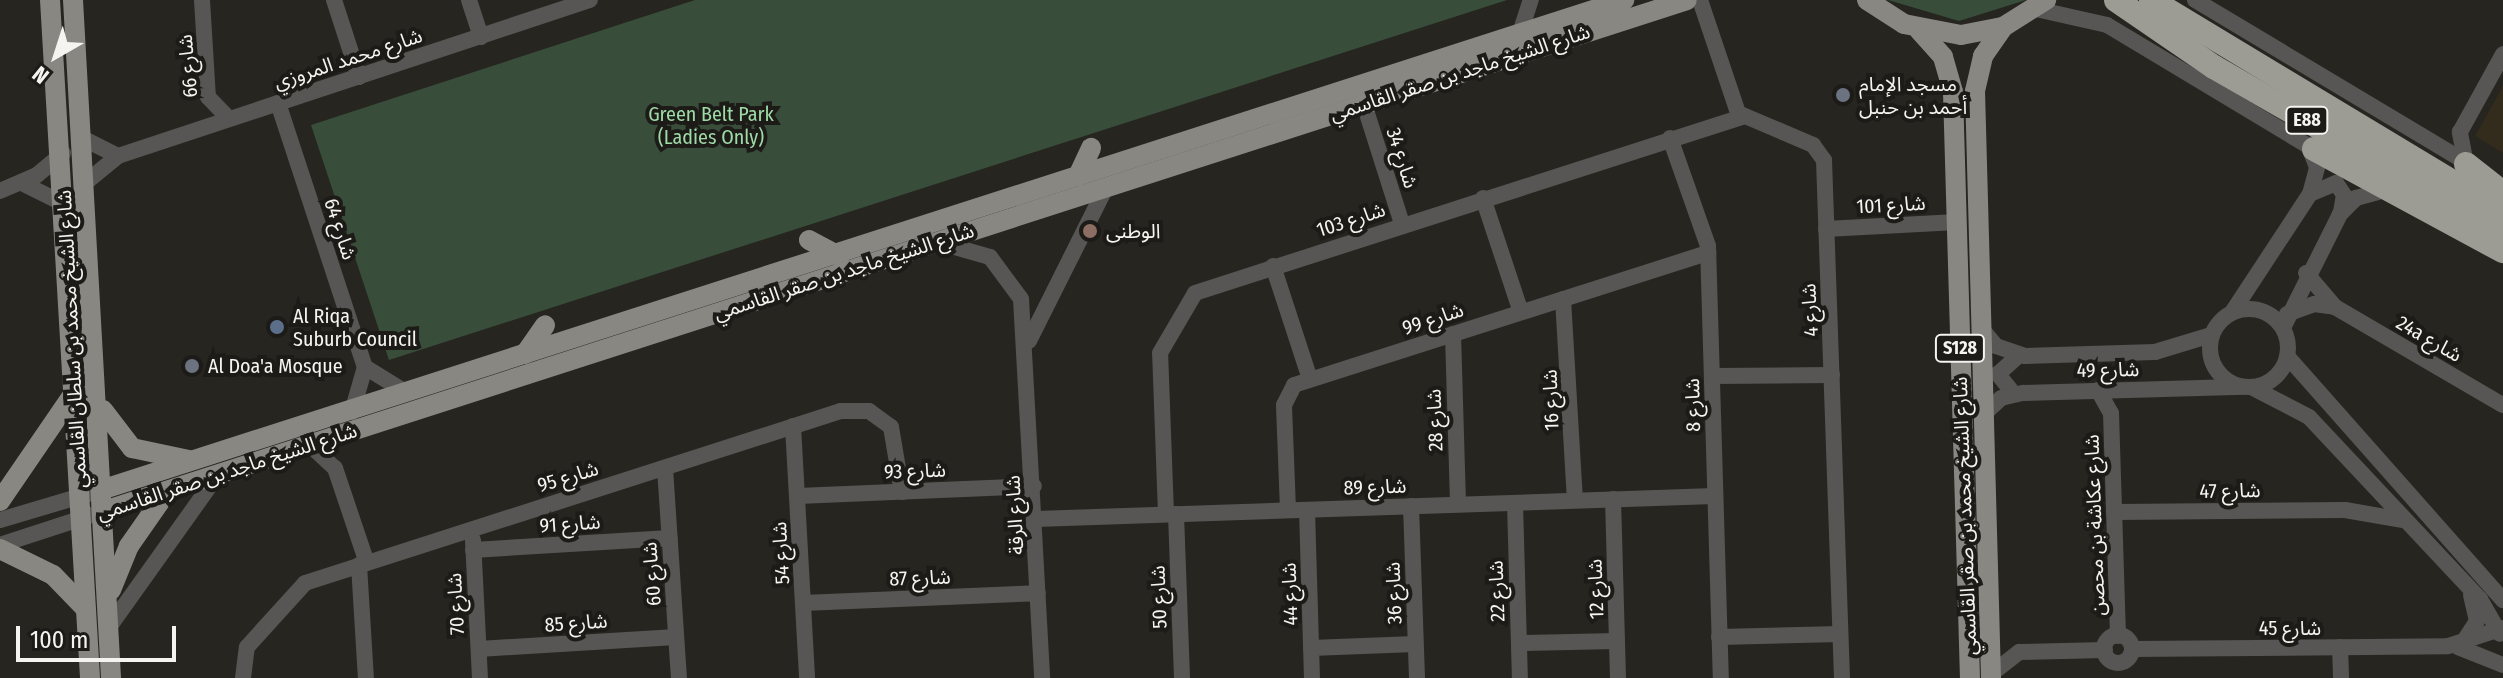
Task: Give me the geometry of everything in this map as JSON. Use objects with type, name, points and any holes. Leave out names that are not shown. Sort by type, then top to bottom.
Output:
[{"type":"highway","name":"E88","points":[[2116,0],[2214,67],[2503,233]]},
{"type":"highway","name":"E88","points":[[2151,0],[2503,212]]},
{"type":"highway","points":[[2310,146],[2503,251]]},
{"type":"highway","points":[[2466,164],[2503,193]]},
{"type":"main road","name":"شارع الشيخ محمد بن سلطان القاسمي","points":[[50,0],[63,153],[90,678]]},
{"type":"main road","name":"شارع الشيخ محمد بن سلطان القاسمي","points":[[73,0],[104,489],[111,678]]},
{"type":"main road","name":"شارع الشيخ ماجد بن صقر القاسمي","points":[[104,511],[166,493],[210,469],[408,393],[1624,0]]},
{"type":"main road","name":"شارع الشيخ ماجد بن صقر القاسمي","points":[[104,489],[311,446],[1687,0]]},
{"type":"main road","points":[[1867,0],[1919,30],[1961,35],[2003,27],[2041,4]]},
{"type":"main road","name":"شارع الشيخ محمد بن صقر القاسمي","points":[[1984,677],[1989,626],[1975,91],[1983,56],[2003,27]]},
{"type":"main road","name":"شارع الشيخ محمد بن صقر القاسمي","points":[[1919,30],[1950,74],[1962,444],[1984,677]]},
{"type":"main road","points":[[1364,104],[1413,80],[1410,67]]},
{"type":"main road","points":[[1078,176],[1091,148]]},
{"type":"main road","points":[[809,240],[839,256]]},
{"type":"main road","points":[[762,299],[757,289],[786,271]]},
{"type":"main road","points":[[525,354],[545,325]]},
{"type":"main road","points":[[0,501],[76,390]]},
{"type":"main road","points":[[99,402],[115,432],[141,453],[210,469]]},
{"type":"main road","points":[[1962,444],[1976,434],[1983,454]]},
{"type":"main road","points":[[107,605],[129,546],[166,493]]},
{"type":"main road","points":[[0,547],[53,575],[86,609]]},
{"type":"street","name":"شارع 66","points":[[202,0],[208,97],[229,119]]},
{"type":"street","points":[[334,0],[359,77]]},
{"type":"street","points":[[469,0],[481,37]]},
{"type":"street","name":"شارع محمد المروزي","points":[[85,183],[118,156],[590,0]]},
{"type":"street","points":[[1520,33],[1532,0],[1563,19]]},
{"type":"street","points":[[1700,0],[1742,117]]},
{"type":"street","points":[[2195,0],[2503,184]]},
{"type":"street","points":[[2041,4],[2107,25],[2310,146],[2378,192],[2503,260]]},
{"type":"street","points":[[2466,164],[2459,137],[2470,110],[2503,54]]},
{"type":"street","name":"شارع 64","points":[[278,103],[365,367]]},
{"type":"street","name":"شارع 34","points":[[1364,104],[1402,224]]},
{"type":"street","points":[[2424,139],[2448,133],[2470,110]]},
{"type":"street","name":"شارع 103","points":[[1171,514],[1164,339],[1195,293],[1742,117]]},
{"type":"street","name":"شارع 4","points":[[1742,117],[1820,151],[1826,229],[1842,678]]},
{"type":"street","points":[[82,138],[118,156]]},
{"type":"street","name":"شارع 8","points":[[1670,138],[1708,253],[1721,678]]},
{"type":"street","points":[[2310,146],[2317,167],[2310,194],[2233,311],[2211,335],[2213,365],[2248,387],[2299,408],[2465,583],[2501,630],[2503,664]]},
{"type":"street","points":[[0,191],[22,183],[63,153]]},
{"type":"street","points":[[22,183],[66,205]]},
{"type":"street","points":[[2310,194],[2336,183],[2344,195],[2340,214]]},
{"type":"street","name":"شارع الرقة","points":[[1027,350],[1106,187]]},
{"type":"street","points":[[2248,387],[2277,375],[2287,356],[2285,321],[2306,273],[2340,214],[2356,198],[2378,192]]},
{"type":"street","points":[[1483,198],[1521,312]]},
{"type":"street","name":"شارع 101","points":[[1826,229],[1957,222]]},
{"type":"street","name":"شارع الرقة","points":[[935,242],[981,252],[1004,268],[1021,299],[1027,350],[1042,678]]},
{"type":"street","name":"شارع 99","points":[[1288,510],[1284,399],[1310,379],[1708,253]]},
{"type":"street","points":[[1273,266],[1310,379]]},
{"type":"street","name":"24a شارع","points":[[2306,273],[2335,307],[2503,405]]},
{"type":"street","name":"شارع 16","points":[[1563,299],[1575,500]]},
{"type":"street","points":[[2285,321],[2314,304],[2335,307]]},
{"type":"street","points":[[2233,311],[2257,309],[2285,321]]},
{"type":"street","points":[[1980,327],[1996,346],[2019,355],[1998,374],[2014,394],[1982,416]]},
{"type":"street","name":"شارع 28","points":[[1453,334],[1458,504]]},
{"type":"street","name":"شارع 49","points":[[2019,355],[2140,354],[2211,335]]},
{"type":"street","points":[[2287,356],[2503,600]]},
{"type":"street","points":[[352,412],[365,367],[408,393]]},
{"type":"street","points":[[1712,376],[1832,375]]},
{"type":"street","name":"شارع 49","points":[[2014,394],[2248,387]]},
{"type":"street","name":"شارع عكاشة بن محصن","points":[[2098,390],[2111,413],[2118,636]]},
{"type":"street","name":"شارع عكاشة بن محصن","points":[[2111,413],[2124,390]]},
{"type":"street","name":"شارع 95","points":[[243,678],[247,647],[291,591],[472,527],[848,409],[875,414],[897,439],[902,492]]},
{"type":"street","name":"شارع 54","points":[[793,426],[807,678]]},
{"type":"street","points":[[335,468],[345,435]]},
{"type":"street","points":[[311,446],[335,468],[363,564],[366,678]]},
{"type":"street","name":"شارع 60","points":[[665,468],[679,678]]},
{"type":"street","points":[[107,630],[210,469]]},
{"type":"street","points":[[2345,510],[2364,503],[2371,484]]},
{"type":"street","name":"شارع 93","points":[[798,496],[1034,486]]},
{"type":"street","name":"شارع الشيخ ماجد بن صقر القاسمي","points":[[0,520],[104,489]]},
{"type":"street","name":"شارع 89","points":[[1036,519],[1715,496]]},
{"type":"street","name":"شارع 12","points":[[1613,499],[1618,678]]},
{"type":"street","name":"شارع 22","points":[[1515,503],[1520,678]]},
{"type":"street","name":"شارع 36","points":[[1411,506],[1417,678]]},
{"type":"street","name":"شارع 44","points":[[1307,510],[1312,678]]},
{"type":"street","name":"شارع 47","points":[[2114,512],[2345,510],[2407,522]]},
{"type":"street","name":"شارع الشيخ ماجد بن صقر القاسمي","points":[[0,547],[104,511]]},
{"type":"street","name":"شارع 50","points":[[1171,514],[1182,678]]},
{"type":"street","name":"شارع 70","points":[[472,527],[480,678]]},
{"type":"street","name":"شارع 91","points":[[473,550],[670,538]]},
{"type":"street","points":[[2455,645],[2478,614],[2465,583]]},
{"type":"street","name":"شارع 87","points":[[803,603],[1038,593]]},
{"type":"street","points":[[1989,626],[2019,652]]},
{"type":"street","name":"شارع 45","points":[[2132,649],[2455,645],[2501,630]]},
{"type":"street","points":[[1719,637],[1840,634]]},
{"type":"street","points":[[1984,677],[2019,652],[2105,650],[2118,636],[2132,649],[2118,670],[2105,650]]},
{"type":"street","name":"شارع 85","points":[[479,649],[676,637]]},
{"type":"street","points":[[1519,643],[1617,641]]},
{"type":"street","points":[[1311,648],[1415,644]]},
{"type":"street","name":"شارع 45","points":[[2455,645],[2503,664]]},
{"type":"street","points":[[2340,647],[2341,678]]},
{"type":"shaded area","points":[[2503,86],[2503,153],[2475,136]]},
{"type":"green space","name":"Green Belt Park (Ladies Only)","points":[[695,0],[1507,0],[389,360],[311,125]]},
{"type":"green space","points":[[1888,0],[2026,0],[1959,21]]},
{"type":"place","name":"مسجد الإمام أحمد بن حنبل","points":[[1843,95]]},
{"type":"place","name":"الوطنی","points":[[1090,231]]},
{"type":"place","name":"Al Riqa Suburb Council","points":[[277,327]]},
{"type":"place","name":"Al Doa'a Mosque","points":[[192,366]]}]
